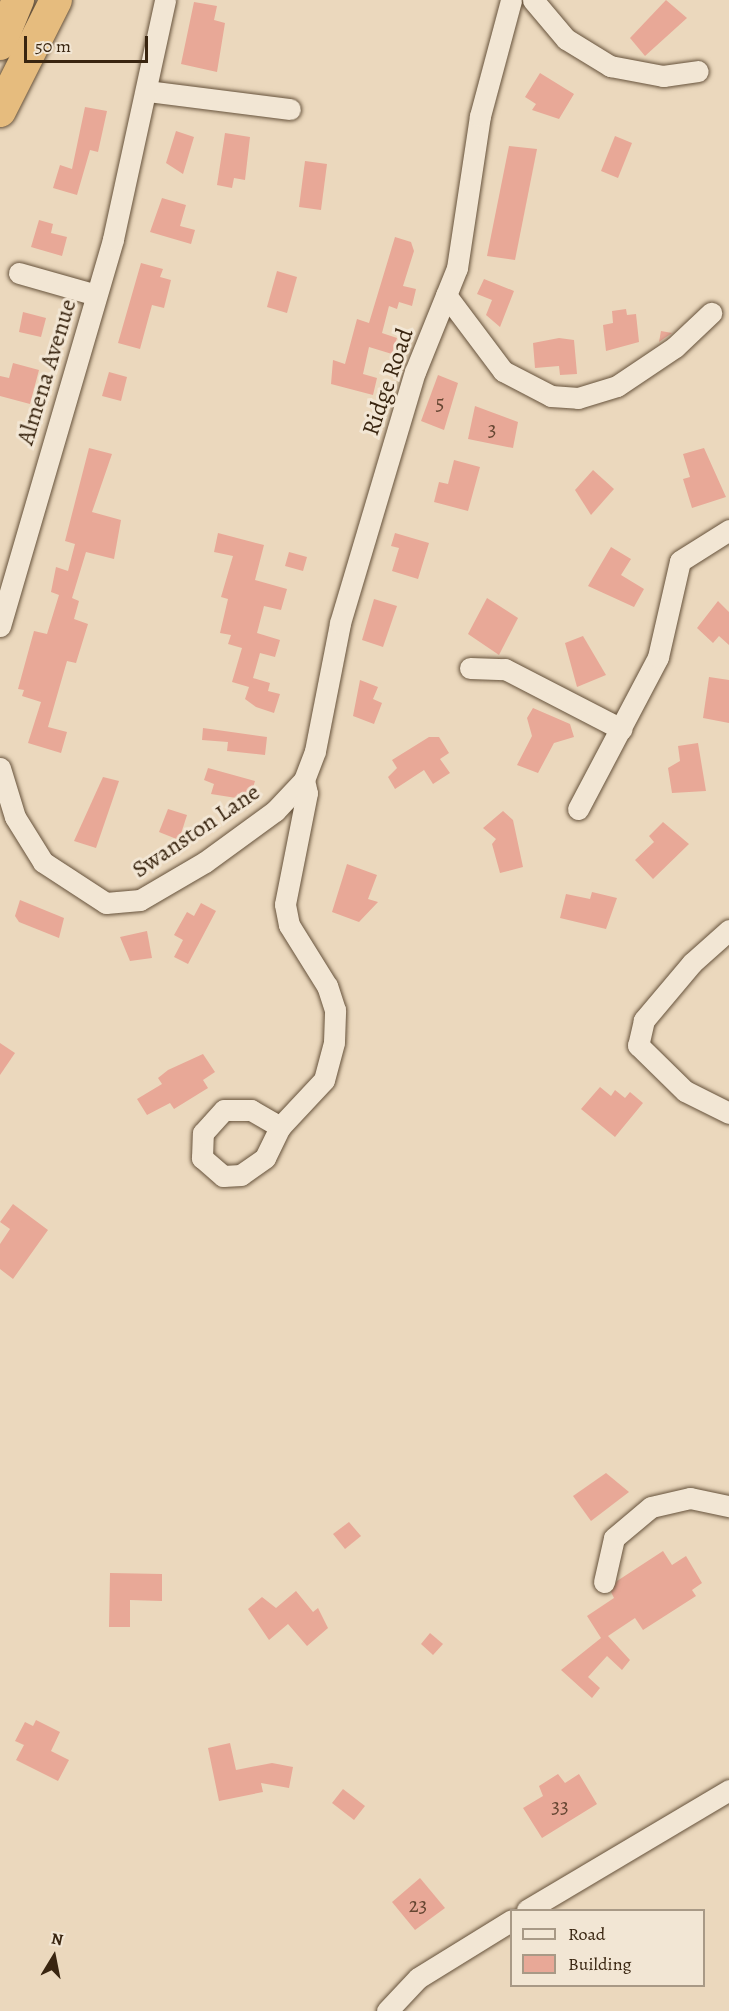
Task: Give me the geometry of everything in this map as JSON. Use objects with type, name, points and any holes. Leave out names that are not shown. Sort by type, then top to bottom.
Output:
[{"type":"highway","points":[[0,44],[18,0]]},
{"type":"highway","points":[[0,111],[56,0]]},
{"type":"street","name":"Almena Avenue","points":[[0,626],[96,294],[139,132],[165,0]]},
{"type":"street","name":"Ridge Road","points":[[304,780],[315,751],[340,623],[415,372],[446,295],[467,218],[480,116],[512,0]]},
{"type":"street","points":[[533,0],[566,39],[610,66],[663,76],[698,71]]},
{"type":"street","points":[[147,91],[290,109]]},
{"type":"street","points":[[19,273],[96,294]]},
{"type":"street","points":[[446,295],[503,371],[550,396],[578,398],[617,386],[675,347],[711,313]]},
{"type":"street","points":[[578,809],[658,657],[674,578],[680,561],[729,530]]},
{"type":"street","points":[[470,668],[505,669],[621,729]]},
{"type":"street","name":"Swanston Lane","points":[[0,768],[15,818],[43,862],[106,903],[140,900],[205,862],[275,811],[304,780]]},
{"type":"street","points":[[280,1127],[324,1080],[334,1042],[334,1010],[327,986],[289,925],[285,904],[307,794],[304,780]]},
{"type":"street","points":[[729,930],[692,963],[644,1020],[638,1045],[685,1091],[729,1113]]},
{"type":"street","points":[[604,1582],[614,1538],[651,1507],[690,1498],[729,1506]]},
{"type":"street","points":[[530,1909],[729,1790]]},
{"type":"street","points":[[387,2011],[418,1978],[510,1921]]},
{"type":"building","points":[[666,0],[687,18],[645,56],[630,38]]},
{"type":"building","points":[[194,2],[217,6],[214,20],[225,23],[217,72],[181,64]]},
{"type":"building","points":[[540,73],[574,94],[559,119],[532,110],[536,104],[525,97]]},
{"type":"building","points":[[85,107],[107,111],[98,152],[90,150],[77,195],[53,188],[60,165],[72,169]]},
{"type":"building","points":[[176,131],[194,137],[183,174],[166,163]]},
{"type":"building","points":[[225,133],[250,137],[245,180],[234,178],[232,188],[217,185]]},
{"type":"building","points":[[615,136],[632,143],[618,178],[601,171]]},
{"type":"building","points":[[509,146],[537,149],[515,260],[487,256]]},
{"type":"building","points":[[305,161],[327,164],[321,210],[299,207]]},
{"type":"building","points":[[162,198],[186,205],[180,226],[195,230],[191,244],[150,232]]},
{"type":"building","points":[[39,220],[53,224],[51,233],[67,237],[62,256],[31,247]]},
{"type":"building","points":[[395,237],[411,242],[414,251],[403,286],[416,289],[412,306],[399,302],[397,309],[389,306],[382,333],[397,338],[392,354],[369,347],[363,374],[377,378],[373,395],[331,384],[333,360],[345,364],[357,319],[369,323]]},
{"type":"building","points":[[141,263],[163,269],[160,277],[171,280],[164,308],[152,305],[140,349],[118,343]]},
{"type":"building","points":[[277,271],[297,277],[287,313],[267,307]]},
{"type":"building","points":[[484,279],[514,291],[500,327],[486,315],[492,300],[477,294]]},
{"type":"building","points":[[626,309],[627,315],[636,314],[639,342],[606,351],[603,325],[613,323],[612,311]]},
{"type":"building","points":[[23,312],[46,318],[41,337],[19,332]]},
{"type":"building","points":[[661,331],[672,333],[659,342]]},
{"type":"building","points":[[559,338],[574,340],[577,374],[560,375],[559,366],[535,368],[533,343]]},
{"type":"building","points":[[13,363],[39,370],[30,404],[0,396],[0,376],[9,378]]},
{"type":"building","points":[[109,372],[127,377],[121,401],[102,396]]},
{"type":"building","points":[[438,375],[458,383],[444,430],[421,421]]},
{"type":"building","points":[[475,406],[518,422],[513,448],[468,439]]},
{"type":"building","points":[[89,448],[112,454],[92,512],[121,520],[114,559],[86,552],[72,598],[79,601],[74,619],[88,624],[76,663],[67,661],[48,727],[67,732],[61,753],[28,743],[41,702],[22,696],[24,690],[18,689],[34,631],[47,634],[59,595],[51,592],[56,567],[68,571],[75,544],[65,541]]},
{"type":"building","points":[[704,448],[726,497],[692,508],[683,479],[690,477],[683,454]]},
{"type":"building","points":[[454,460],[480,467],[468,511],[434,502],[439,482],[448,484]]},
{"type":"building","points":[[593,470],[614,489],[591,515],[575,490]]},
{"type":"building","points":[[218,533],[264,545],[255,580],[287,589],[281,610],[264,606],[257,633],[280,640],[275,657],[260,653],[253,678],[270,683],[268,691],[280,694],[274,713],[256,707],[245,699],[249,687],[232,682],[242,648],[228,644],[231,635],[220,633],[228,599],[221,597],[233,556],[214,552]]},
{"type":"building","points":[[395,533],[429,543],[418,579],[392,571],[399,548],[391,546]]},
{"type":"building","points":[[611,547],[631,559],[621,575],[644,589],[634,607],[588,586]]},
{"type":"building","points":[[289,552],[307,557],[303,571],[285,566]]},
{"type":"building","points":[[487,598],[518,618],[499,655],[468,634]]},
{"type":"building","points":[[374,599],[397,606],[383,647],[362,640]]},
{"type":"building","points":[[718,601],[729,612],[729,645],[719,636],[713,643],[697,628]]},
{"type":"building","points":[[583,636],[606,675],[577,687],[565,643]]},
{"type":"building","points":[[709,677],[729,680],[729,723],[703,718]]},
{"type":"building","points":[[360,680],[378,687],[373,699],[382,703],[374,724],[353,716]]},
{"type":"building","points":[[533,708],[570,724],[574,737],[554,743],[538,773],[517,765],[532,736],[527,718]]},
{"type":"building","points":[[203,728],[267,737],[265,755],[227,751],[228,742],[202,740]]},
{"type":"building","points":[[429,737],[439,737],[449,753],[440,759],[450,773],[433,784],[424,770],[395,789],[388,777],[397,768],[392,760]]},
{"type":"building","points":[[698,743],[706,791],[672,793],[668,768],[680,761],[678,746]]},
{"type":"building","points":[[208,768],[255,781],[249,800],[211,794],[214,784],[204,780]]},
{"type":"building","points":[[103,777],[119,781],[96,848],[74,841]]},
{"type":"building","points":[[168,809],[187,815],[179,840],[159,832]]},
{"type":"building","points":[[503,811],[513,820],[523,867],[500,873],[492,844],[496,839],[483,828]]},
{"type":"building","points":[[663,822],[689,844],[653,879],[635,860],[654,842],[649,836]]},
{"type":"building","points":[[347,864],[377,875],[368,899],[378,902],[359,922],[332,912]]},
{"type":"building","points":[[592,892],[617,898],[606,929],[560,918],[566,894],[590,899]]},
{"type":"building","points":[[20,900],[64,918],[59,938],[19,922],[15,916]]},
{"type":"building","points":[[201,903],[216,911],[188,964],[174,957],[183,940],[174,935],[187,912],[194,916]]},
{"type":"building","points":[[147,931],[152,958],[130,961],[120,937]]},
{"type":"building","points":[[0,1043],[15,1053],[0,1075]]},
{"type":"building","points":[[203,1054],[215,1072],[203,1080],[208,1088],[174,1109],[170,1103],[147,1115],[137,1099],[162,1084],[158,1078],[168,1070]]},
{"type":"building","points":[[600,1087],[611,1096],[615,1090],[625,1098],[630,1092],[643,1103],[615,1137],[581,1109]]},
{"type":"building","points":[[13,1204],[48,1230],[13,1279],[0,1269],[0,1244],[10,1229],[0,1222]]},
{"type":"building","points":[[606,1473],[629,1492],[591,1521],[573,1496]]},
{"type":"building","points":[[349,1522],[361,1536],[345,1549],[333,1534]]},
{"type":"building","points":[[663,1551],[672,1565],[686,1556],[702,1583],[692,1590],[696,1596],[643,1630],[635,1618],[608,1636],[630,1660],[622,1670],[607,1656],[588,1677],[600,1688],[592,1698],[561,1670],[601,1638],[587,1616],[614,1598],[611,1592],[617,1581]]},
{"type":"building","points":[[110,1573],[162,1574],[162,1601],[130,1600],[130,1627],[109,1627]]},
{"type":"building","points":[[296,1591],[313,1612],[318,1608],[328,1628],[307,1646],[288,1624],[269,1640],[248,1609],[262,1597],[276,1608]]},
{"type":"building","points":[[430,1633],[443,1644],[433,1655],[421,1644]]},
{"type":"building","points":[[36,1720],[60,1732],[51,1751],[69,1760],[58,1781],[16,1760],[24,1745],[15,1741],[25,1722],[33,1726]]},
{"type":"building","points":[[230,1743],[236,1770],[272,1763],[293,1767],[289,1788],[261,1783],[263,1792],[219,1801],[208,1748]]},
{"type":"building","points":[[558,1774],[565,1783],[579,1774],[597,1804],[542,1838],[523,1808],[543,1796],[539,1786]]},
{"type":"building","points":[[343,1789],[365,1806],[354,1820],[332,1803]]},
{"type":"building","points":[[420,1878],[445,1908],[415,1930],[392,1902]]}]
